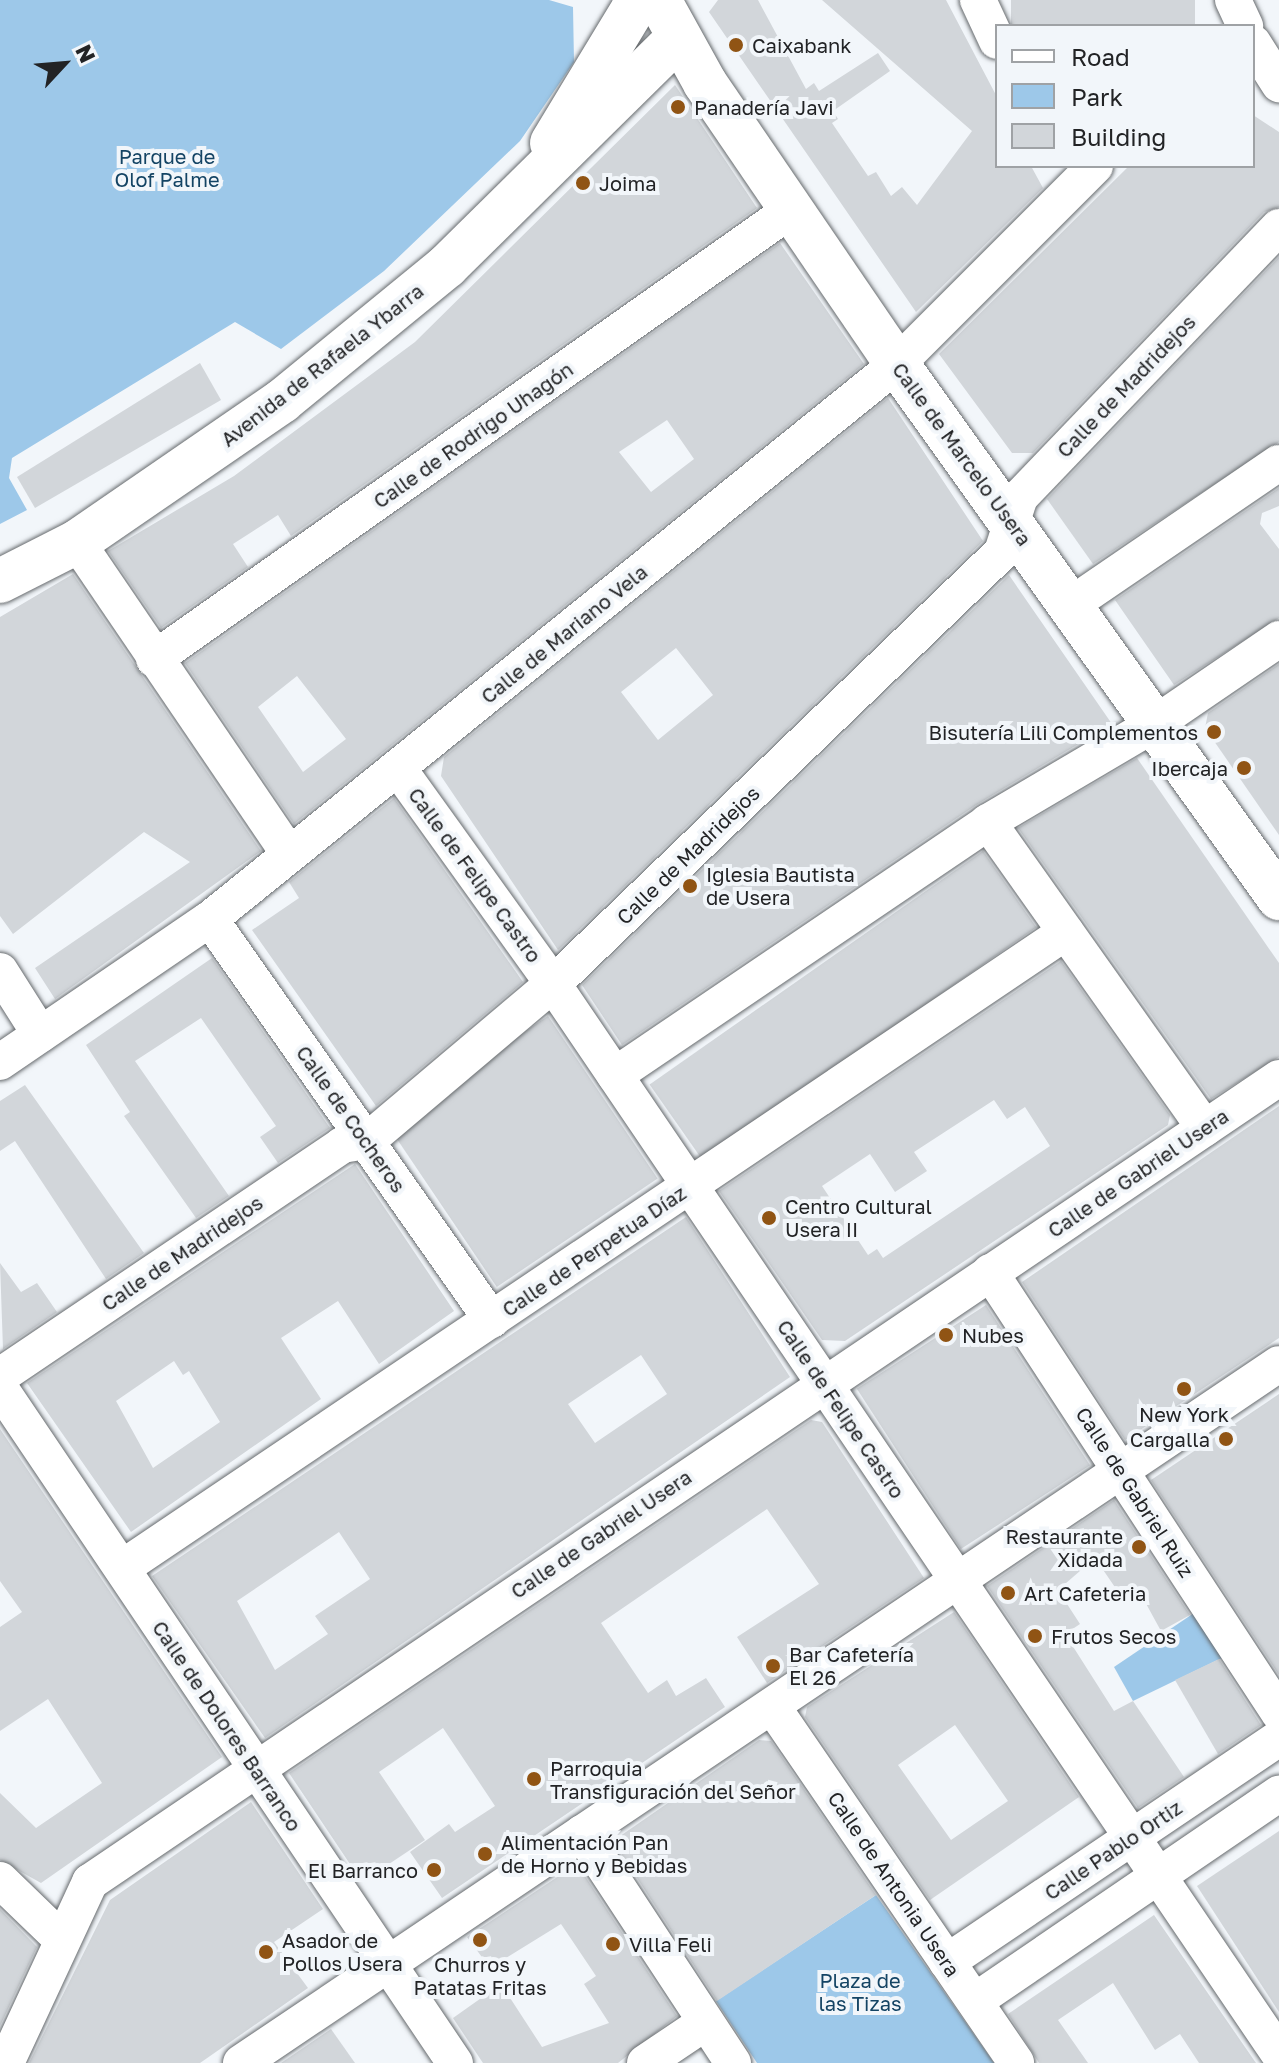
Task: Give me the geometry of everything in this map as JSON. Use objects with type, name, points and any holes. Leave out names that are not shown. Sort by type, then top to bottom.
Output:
[{"type":"main road","name":"Avenida de Rafaela Ybarra","points":[[540,170],[610,45],[647,0]]},
{"type":"main road","name":"Calle de Marcelo Usera","points":[[659,0],[677,39],[897,364],[1072,604],[1279,898]]},
{"type":"main road","name":"Avenida de Rafaela Ybarra","points":[[0,581],[77,542],[282,401],[447,266],[540,170],[677,39]]},
{"type":"street","points":[[978,0],[995,37]]},
{"type":"street","points":[[1233,0],[1244,24]]},
{"type":"street","points":[[1255,48],[1267,81]]},
{"type":"street","name":"Calle de Mariano Vela","points":[[0,1062],[210,919],[897,364],[1078,171]]},
{"type":"street","name":"Calle de Rodrigo Uhagón","points":[[154,659],[791,210]]},
{"type":"street","name":"Calle de Madridejos","points":[[0,1376],[342,1145],[367,1141],[553,984],[1002,552],[1020,497],[1279,227]]},
{"type":"street","points":[[1072,604],[1279,463]]},
{"type":"street","points":[[77,542],[289,854]]},
{"type":"street","points":[[615,1075],[988,822],[1156,723],[1279,639]]},
{"type":"street","name":"Calle de Felipe Castro","points":[[398,768],[553,984],[1279,2054]]},
{"type":"street","points":[[988,822],[1205,1128]]},
{"type":"street","name":"Calle de Cocheros","points":[[210,919],[492,1320]]},
{"type":"street","name":"Calle de Perpetua Díaz","points":[[122,1568],[1066,932]]},
{"type":"street","points":[[0,971],[40,1034]]},
{"type":"street","name":"Calle de Gabriel Usera","points":[[6,2063],[60,1938],[90,1882],[255,1764],[1279,1078]]},
{"type":"street","name":"Calle de Gabriel Ruiz","points":[[990,1272],[1279,1713]]},
{"type":"street","points":[[241,2063],[1279,1364]]},
{"type":"street","name":"Calle de Dolores Barranco","points":[[0,1388],[455,2063]]},
{"type":"street","name":"Calle de Antonia Usera","points":[[772,1706],[1016,2063]]},
{"type":"street","name":"Calle Pablo Ortiz","points":[[947,1962],[1279,1738]]},
{"type":"street","points":[[975,2001],[1279,1794]]},
{"type":"street","points":[[582,1833],[733,2063]]},
{"type":"street","points":[[0,1880],[60,1938]]},
{"type":"street","points":[[645,2063],[706,2022]]},
{"type":"green space","name":"Parque de Olof Palme","points":[[0,0],[549,0],[573,7],[574,62],[520,141],[384,271],[281,349],[235,322],[12,458],[9,478],[27,510],[0,524]]},
{"type":"green space","points":[[1197,1611],[1228,1655],[1133,1701],[1114,1667]]},
{"type":"green space","name":"Plaza de las Tizas","points":[[876,1895],[994,2063],[757,2063],[716,2001]]},
{"type":"building","points":[[718,0],[758,0],[806,89],[814,83],[819,91],[878,53],[890,71],[833,111],[838,119],[832,123],[868,176],[876,172],[891,196],[902,187],[917,205],[972,131],[822,0],[946,0],[995,93],[995,168],[1032,168],[1043,188],[916,312],[709,12]]},
{"type":"building","points":[[1011,0],[1195,0],[1195,24],[1011,24]]},
{"type":"building","points":[[675,85],[757,208],[291,536],[278,515],[233,544],[248,567],[161,628],[108,551],[234,476],[415,342]]},
{"type":"building","points":[[1255,116],[1279,132],[1279,207],[1264,212],[1033,453],[1012,453],[939,354],[1127,168],[1255,168]]},
{"type":"building","points":[[780,243],[864,364],[294,824],[185,663]],"holes":[[[667,420],[694,459],[651,492],[619,452]],[[297,676],[346,739],[303,772],[258,707]]]},
{"type":"building","points":[[1279,257],[1279,442],[1093,564],[1047,499]]},
{"type":"building","points":[[200,363],[221,400],[35,508],[17,477]]},
{"type":"building","points":[[888,398],[983,541],[558,950],[441,776],[444,757]],"holes":[[[676,648],[713,695],[658,740],[621,692]]]},
{"type":"building","points":[[1279,488],[1279,506],[1262,513],[1260,524],[1279,549],[1279,618],[1174,685],[1115,600]]},
{"type":"building","points":[[73,574],[261,851],[55,999],[35,968],[190,862],[144,832],[13,934],[0,916],[0,617]]},
{"type":"building","points":[[1009,575],[1112,724],[976,805],[622,1045],[582,985]]},
{"type":"building","points":[[1279,664],[1279,835],[1205,728],[1208,713]]},
{"type":"building","points":[[1137,758],[1279,963],[1279,1057],[1211,1099],[1018,828]]},
{"type":"building","points":[[394,798],[523,982],[376,1106],[252,930],[299,898],[289,882]]},
{"type":"building","points":[[983,851],[1036,927],[703,1161],[650,1084]]},
{"type":"building","points":[[212,958],[330,1128],[278,1163],[260,1137],[276,1126],[201,1018],[135,1061],[229,1196],[196,1218],[124,1116],[130,1112],[86,1045]]},
{"type":"building","points":[[1061,961],[1170,1115],[1168,1125],[845,1341],[822,1340],[719,1191]],"holes":[[[994,1100],[1007,1119],[1025,1107],[1050,1146],[883,1258],[877,1249],[868,1255],[822,1186],[870,1154],[895,1192],[927,1171],[914,1152]]]},
{"type":"building","points":[[548,1016],[658,1178],[497,1287],[387,1124]]},
{"type":"building","points":[[25,1085],[144,1253],[106,1279],[15,1141],[0,1151],[0,1101]]},
{"type":"building","points":[[1279,1106],[1279,1338],[1125,1440],[1022,1282]]},
{"type":"building","points":[[355,1164],[454,1311],[379,1364],[338,1301],[281,1338],[321,1399],[131,1532],[27,1383]],"holes":[[[174,1361],[183,1375],[189,1371],[220,1422],[153,1468],[116,1401]]]},
{"type":"building","points":[[686,1217],[790,1377],[265,1738],[152,1576]],"holes":[[[641,1355],[667,1394],[595,1443],[568,1404]],[[339,1532],[370,1579],[315,1616],[328,1634],[275,1670],[237,1601]]]},
{"type":"building","points":[[0,1263],[21,1292],[37,1283],[57,1312],[3,1349]]},
{"type":"building","points":[[986,1305],[1090,1465],[961,1549],[857,1389]]},
{"type":"building","points":[[1279,1394],[1279,1675],[1151,1480]]},
{"type":"building","points":[[811,1420],[822,1422],[924,1578],[767,1683],[737,1637],[819,1584],[767,1509],[601,1623],[648,1693],[667,1680],[676,1696],[706,1678],[725,1707],[442,1898],[410,1852],[449,1824],[455,1832],[495,1806],[443,1728],[379,1772],[425,1840],[362,1882],[289,1773]]},
{"type":"building","points":[[0,1429],[222,1757],[41,1883],[0,1860],[0,1793],[36,1828],[102,1783],[48,1699],[0,1731],[0,1627],[22,1612],[0,1581]]},
{"type":"building","points":[[1114,1500],[1190,1615],[1161,1631],[1138,1589],[1123,1599],[1095,1558],[1058,1590],[1080,1624],[1065,1634],[1114,1711],[1133,1701],[1184,1777],[1138,1808],[987,1586]]},
{"type":"building","points":[[954,1612],[1079,1797],[930,1900],[805,1717],[807,1707]],"holes":[[[955,1725],[1008,1801],[951,1840],[898,1765]]]},
{"type":"building","points":[[1219,1659],[1261,1725],[1218,1754],[1175,1680]]},
{"type":"building","points":[[759,1740],[771,1741],[876,1895],[717,2001],[613,1841]]},
{"type":"building","points":[[251,1802],[323,1909],[274,1942],[308,1988],[200,2063],[29,2063],[110,1900]]},
{"type":"building","points":[[1279,1831],[1279,2012],[1197,1886]]},
{"type":"building","points":[[577,1864],[677,2016],[618,2063],[483,2063],[453,2018],[501,1984],[542,2047],[609,2023],[584,1984],[596,1976],[561,1924],[490,1968],[467,1937]]},
{"type":"building","points":[[0,1909],[37,1947],[0,2026]]},
{"type":"building","points":[[1154,1915],[1256,2063],[1199,2063],[1180,2034],[1155,2050],[1113,1983],[1058,2020],[1088,2063],[1039,2063],[1008,2014]]},
{"type":"building","points":[[331,2029],[355,2063],[281,2063]]},
{"type":"place","name":"Caixabank","points":[[736,45]]},
{"type":"place","name":"Panadería Javi","points":[[678,107]]},
{"type":"place","name":"Joima","points":[[583,183]]},
{"type":"place","name":"Bisutería Lili Complementos","points":[[1214,732]]},
{"type":"place","name":"Ibercaja","points":[[1244,768]]},
{"type":"place","name":"Iglesia Bautista de Usera","points":[[690,886]]},
{"type":"place","name":"Centro Cultural Usera II","points":[[769,1218]]},
{"type":"place","name":"Nubes","points":[[946,1335]]},
{"type":"place","name":"New York","points":[[1184,1389]]},
{"type":"place","name":"Cargalla","points":[[1226,1439]]},
{"type":"place","name":"Restaurante Xidada","points":[[1139,1547]]},
{"type":"place","name":"Art Cafeteria","points":[[1008,1593]]},
{"type":"place","name":"Frutos Secos","points":[[1035,1636]]},
{"type":"place","name":"Bar Cafetería El 26","points":[[773,1666]]},
{"type":"place","name":"Parroquia Transfiguración del Señor","points":[[534,1779]]},
{"type":"place","name":"Alimentación Pan de Horno y Bebidas","points":[[485,1854]]},
{"type":"place","name":"El Barranco","points":[[434,1870]]},
{"type":"place","name":"Churros y Patatas Fritas","points":[[480,1940]]},
{"type":"place","name":"Villa Feli","points":[[613,1944]]},
{"type":"place","name":"Asador de Pollos Usera","points":[[266,1952]]}]
